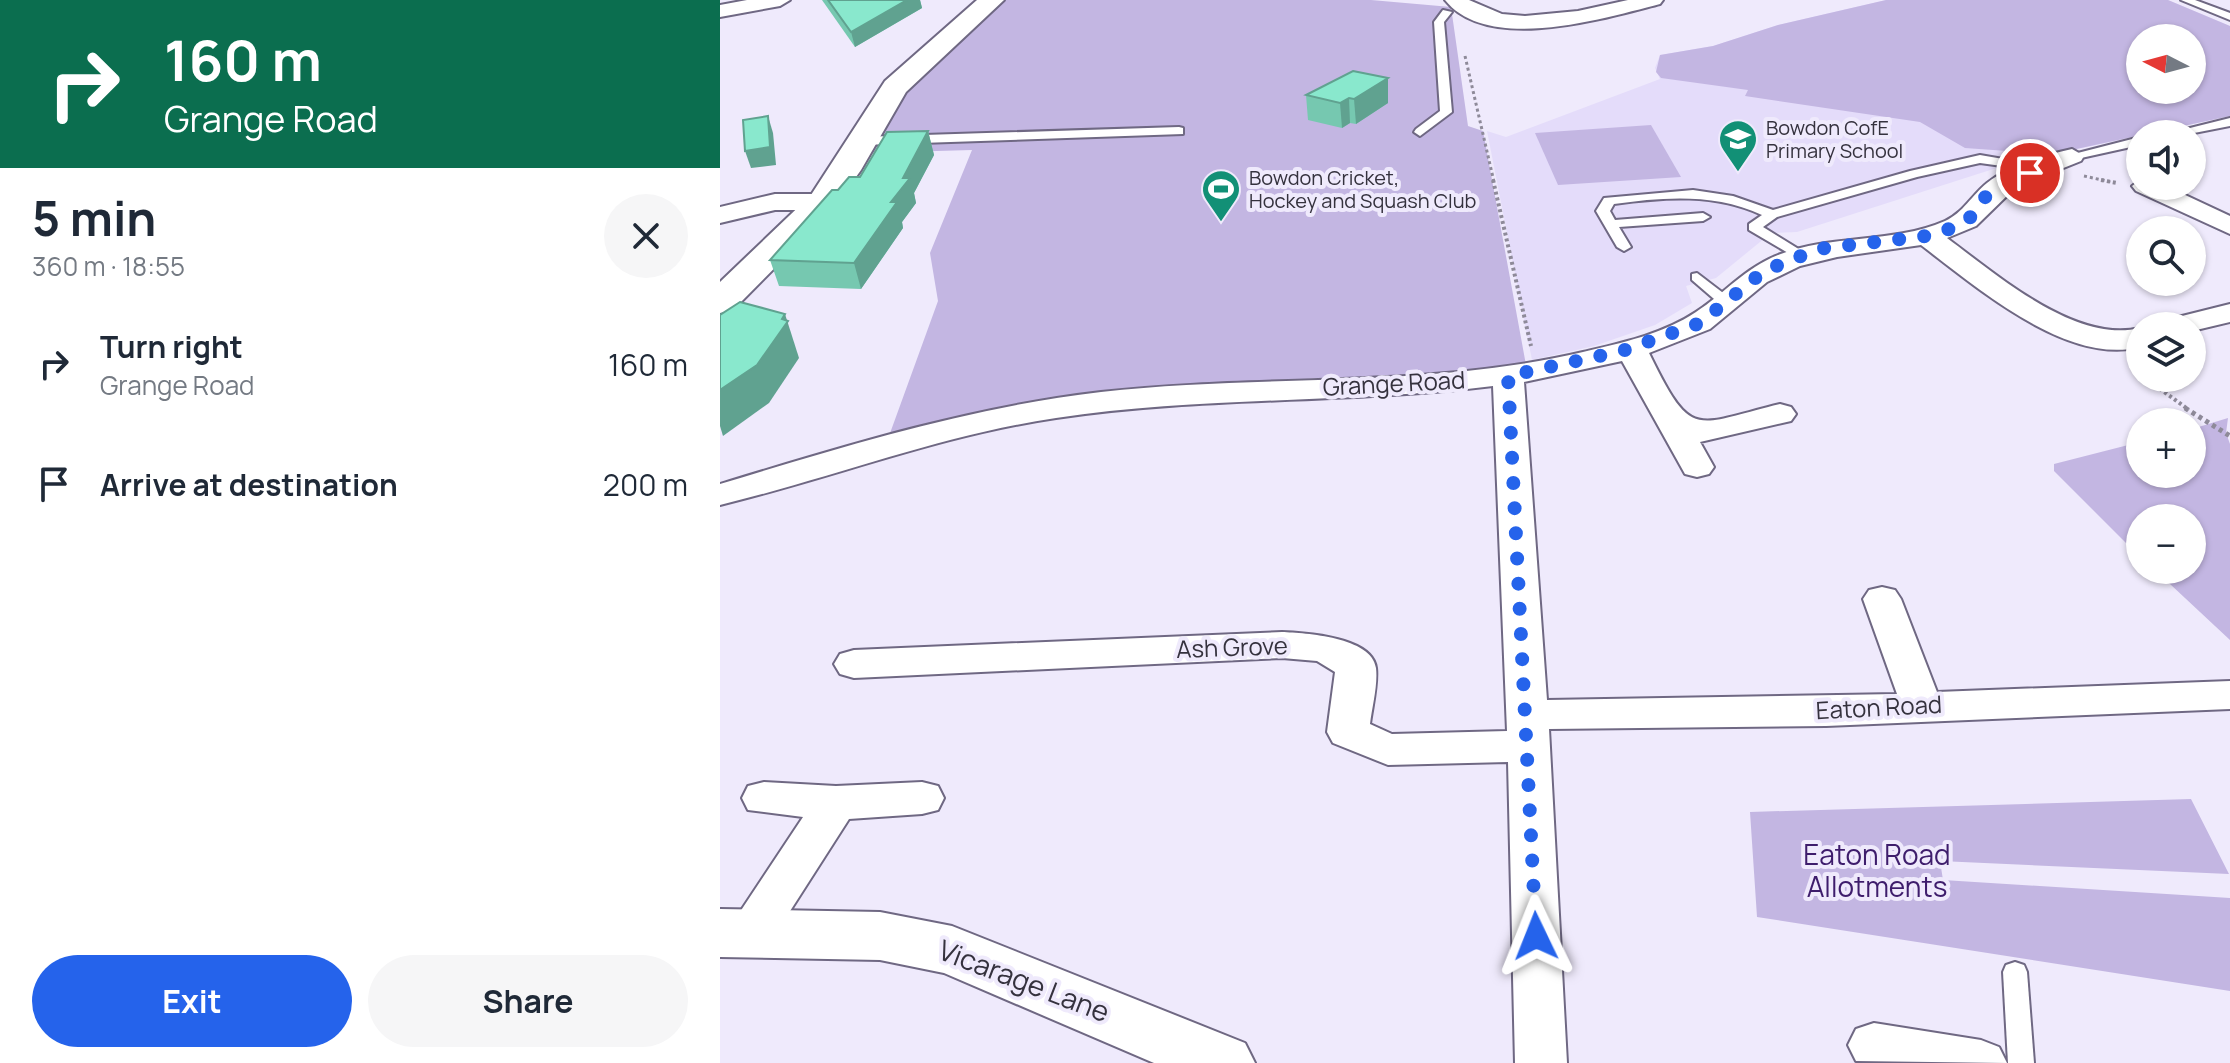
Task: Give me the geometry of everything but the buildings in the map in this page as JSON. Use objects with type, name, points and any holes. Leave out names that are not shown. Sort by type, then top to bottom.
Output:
[{"type":"main road","points":[[720,302],[822,202],[846,170],[895,87],[992,0]]},
{"type":"main road","name":"Vicarage Lane","points":[[735,933],[880,936],[952,950],[1223,1063]]},
{"type":"street","points":[[720,11],[780,0]]},
{"type":"street","points":[[1451,4],[1482,15],[1540,21],[1594,14],[1653,0]]},
{"type":"street","name":"Grange Road","points":[[720,495],[849,456],[1013,414],[1225,390],[1436,384],[1522,373],[1631,347],[1700,323],[1764,271],[1800,256],[1818,249],[1926,236],[1956,227],[1972,216],[1986,196],[2005,183],[2030,173],[2076,166]]},
{"type":"street","points":[[2175,200],[2230,226]]},
{"type":"street","points":[[720,215],[775,202],[822,202]]},
{"type":"street","points":[[1926,236],[1977,273],[2076,332],[2119,343],[2126,341]]},
{"type":"street","points":[[2206,319],[2230,313]]},
{"type":"street","points":[[1631,347],[1650,391],[1676,424],[1697,467]]},
{"type":"street","points":[[1522,373],[1528,731],[1541,1063]]},
{"type":"street","points":[[1676,424],[1694,433],[1705,432],[1780,414]]},
{"type":"street","points":[[1882,599],[1922,706]]},
{"type":"street","name":"Ash Grove","points":[[854,664],[1282,645],[1326,648],[1356,666],[1348,732],[1388,750],[1528,731]]},
{"type":"street","name":"Eaton Road","points":[[1528,731],[1922,706],[2230,695]]},
{"type":"street","points":[[764,798],[836,803],[922,798]]},
{"type":"street","points":[[735,933],[836,803]]},
{"type":"street","points":[[1874,1045],[1981,1063]]},
{"type":"lane","points":[[2186,0],[2230,17]]},
{"type":"lane","points":[[1420,132],[1446,112],[1439,22],[1451,4]]},
{"type":"lane","points":[[2206,127],[2230,122]]},
{"type":"lane","points":[[861,141],[1179,131]]},
{"type":"lane","points":[[2076,166],[2126,146]]},
{"type":"lane","points":[[1800,256],[1754,227],[1772,214],[1980,159],[2005,163],[2030,173]]},
{"type":"lane","points":[[1624,247],[1603,211],[1609,201],[1715,193],[1746,200],[1772,214]]},
{"type":"lane","points":[[1610,224],[1703,217]]},
{"type":"lane","points":[[1697,277],[1726,302]]},
{"type":"lane","points":[[2015,972],[2021,1063]]},
{"type":"path","points":[[1451,4],[1458,18],[1522,373]]},
{"type":"path","points":[[2076,166],[2111,184],[2126,184]]},
{"type":"path","points":[[2160,392],[2190,413],[2219,426],[2230,436]]},
{"type":"shaded area","name":"Bowdon CofE Primary School","points":[[1886,0],[2168,0],[2230,26],[2230,116],[2206,121],[2126,120],[2126,139],[2009,164],[1797,232],[1771,233],[1716,278],[1686,286],[1692,303],[1655,325],[1594,346],[1532,360],[1487,131],[1506,137],[1660,79],[1655,68],[1660,55],[1713,46],[1778,25]]},
{"type":"green space","name":"Bowdon Cricket, Hockey and Squash Club","points":[[1003,0],[1371,0],[1451,7],[1468,126],[1483,131],[1526,365],[1186,385],[1073,395],[980,412],[889,436],[938,301],[930,253],[972,150],[867,153],[879,130],[910,89],[945,52]]},
{"type":"green space","points":[[1886,0],[2168,0],[2230,26],[2230,116],[2206,121],[2126,120],[2126,138],[2030,159],[2007,151],[1965,148],[1920,122],[1745,96],[1748,90],[1661,78],[1656,72],[1660,55],[1713,46],[1778,25]]},
{"type":"green space","points":[[1651,125],[1681,177],[1558,185],[1535,133]]},
{"type":"green space","points":[[2228,418],[2230,640],[2170,584],[2206,584],[2206,504],[2126,504],[2126,543],[2054,471],[2054,464],[2126,446],[2126,488],[2206,488],[2206,425]]},
{"type":"green space","name":"Eaton Road Allotments","points":[[2191,799],[2229,874],[1940,861],[1943,880],[2230,898],[2230,991],[1757,917],[1750,812]]},
{"type":"place","name":"Bowdon CofE Primary School","points":[[1738,173]]},
{"type":"place","name":"Bowdon Cricket, Hockey and Squash Club","points":[[1221,223]]},
{"type":"route","points":[[1536,936],[1529,746],[1508,376],[1622,351],[1700,323],[1764,271],[1818,249],[1926,236],[1956,227],[1972,216],[1986,196],[2005,183],[2030,173]]}]
